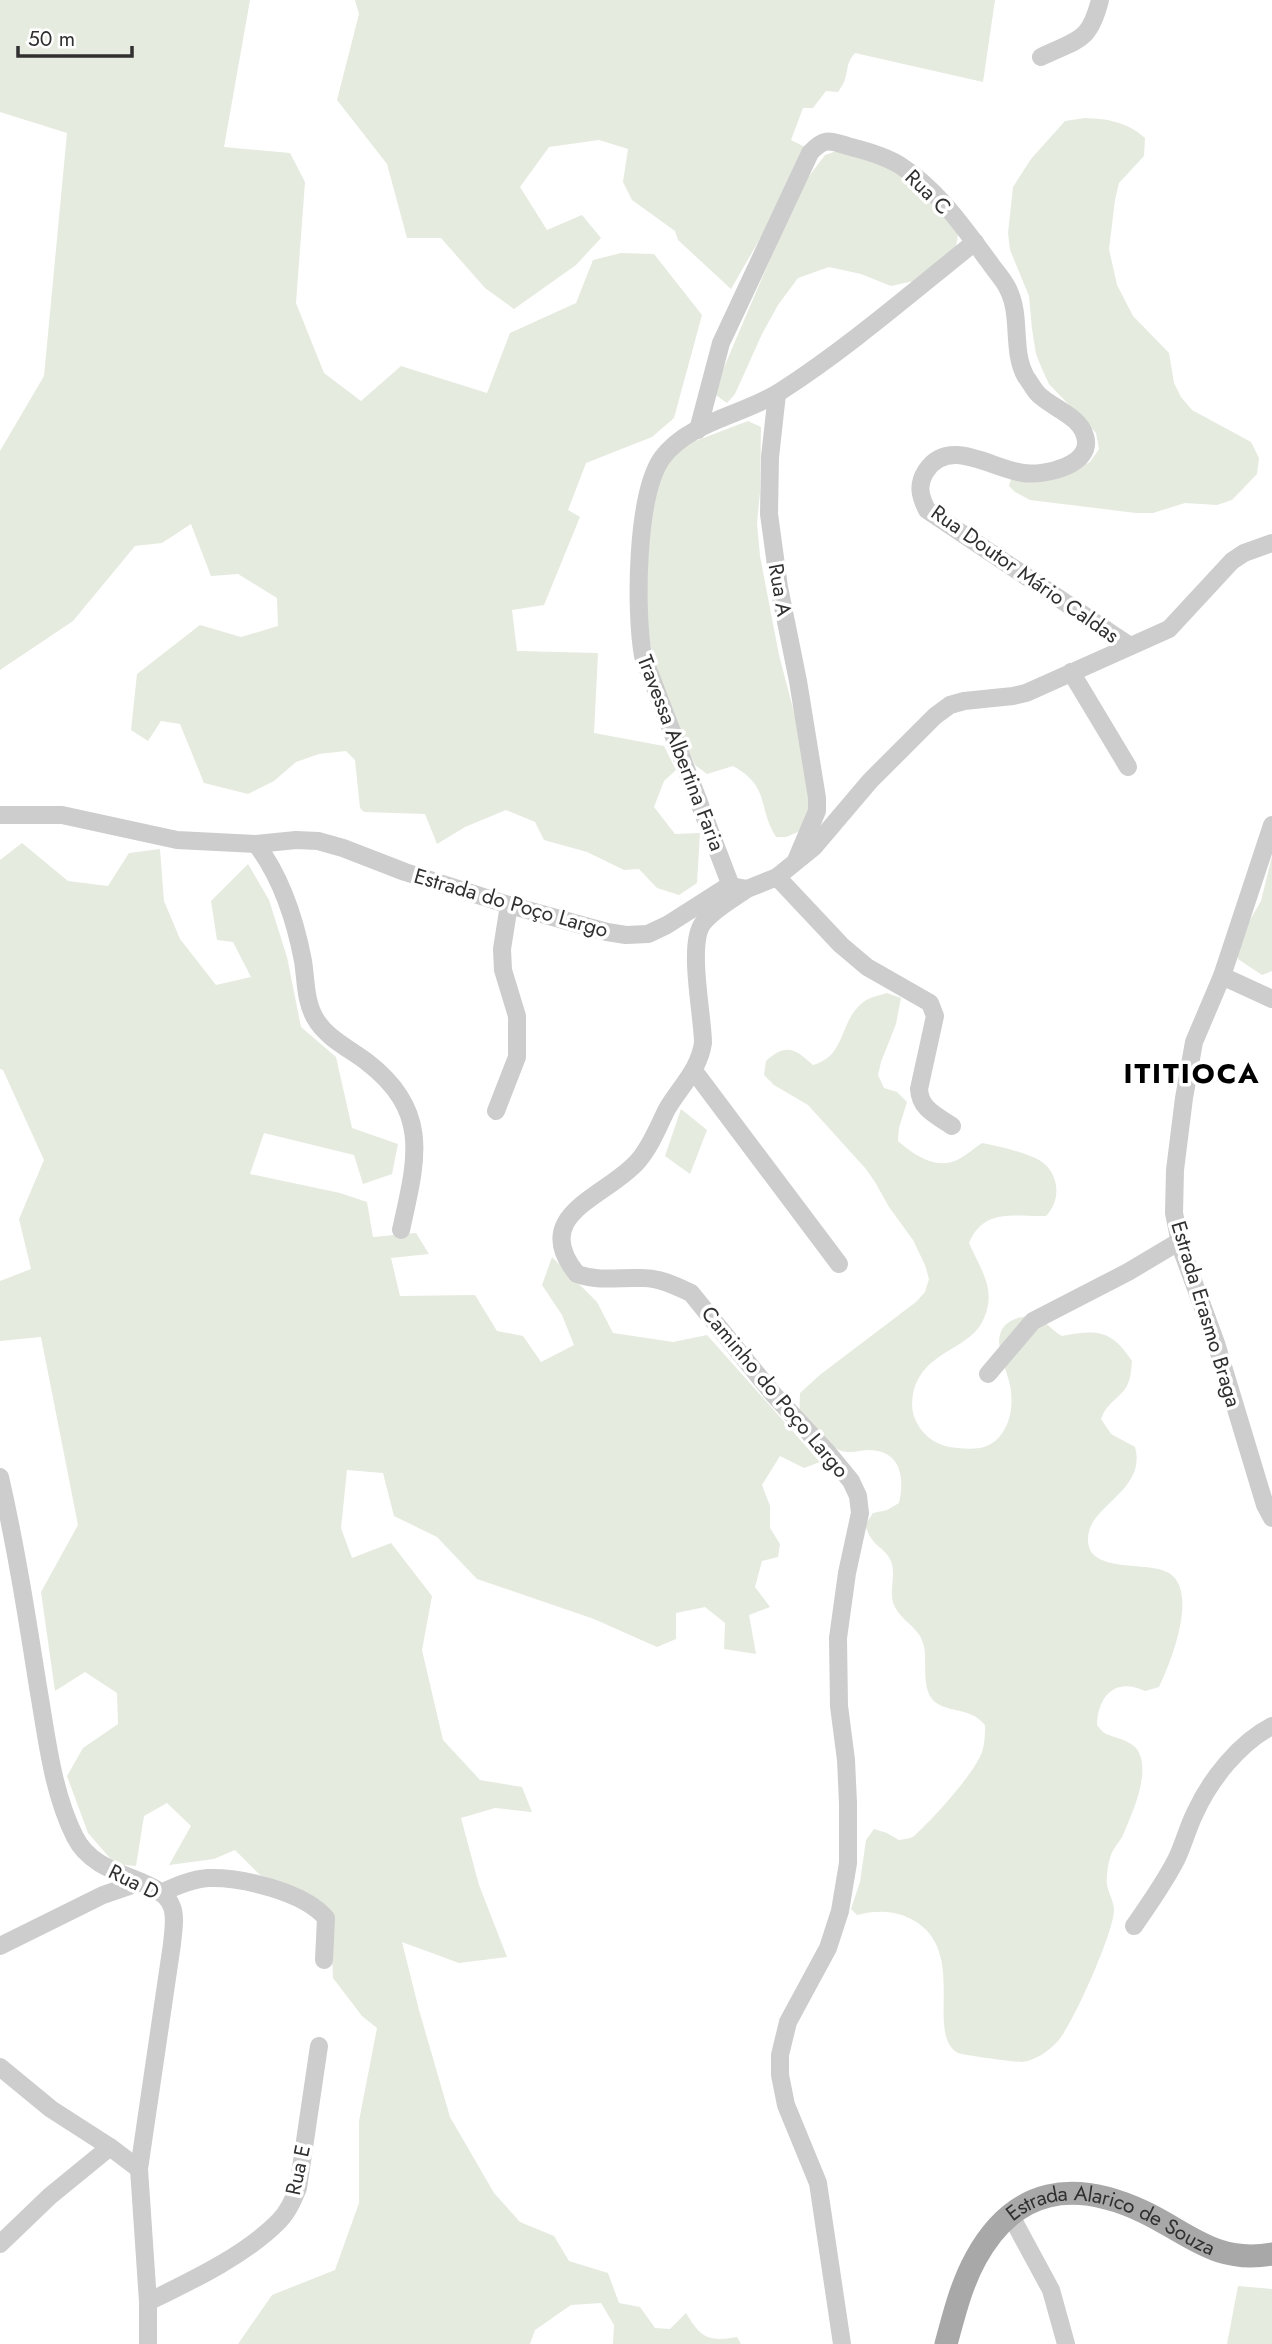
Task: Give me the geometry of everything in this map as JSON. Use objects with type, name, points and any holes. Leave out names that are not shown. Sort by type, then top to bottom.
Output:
[{"type":"main road","name":"Estrada Alarico de Souza","points":[[946,2344],[964,2284],[989,2237],[1029,2202],[1054,2194],[1081,2192],[1113,2199],[1215,2251],[1259,2257],[1272,2254]]},
{"type":"street","points":[[1041,57],[1084,37],[1095,19],[1100,0]]},
{"type":"street","name":"Rua C","points":[[698,430],[721,343],[810,153],[818,144],[827,140],[900,165],[934,193],[975,242],[1008,289],[1024,374],[1038,395],[1084,429],[1087,440],[1085,453],[1077,461],[1051,471],[1025,473],[973,457]]},
{"type":"street","name":"Travessa Albertina Faria","points":[[739,887],[643,656],[638,631],[643,513],[651,481],[661,459],[674,444],[698,430],[777,394],[822,364],[975,242]]},
{"type":"street","name":"Rua A","points":[[777,394],[770,457],[769,514],[779,587],[815,784],[817,811],[795,863]]},
{"type":"street","name":"Rua Doutor Mário Caldas","points":[[973,457],[946,455],[933,461],[921,480],[920,496],[927,510],[1130,646]]},
{"type":"street","name":"Estrada do Poço Largo","points":[[0,815],[62,814],[177,840],[256,844],[318,841],[509,905],[607,932],[626,935],[648,933],[739,887],[777,877],[823,837],[870,781],[935,716],[950,705],[1026,693],[1169,629],[1232,561],[1244,553],[1272,543]]},
{"type":"street","points":[[1071,672],[1128,767]]},
{"type":"street","name":"Estrada Erasmo Braga","points":[[1272,825],[1222,976],[1194,1042],[1175,1170],[1174,1213],[1180,1241],[1226,1375],[1262,1497],[1272,1518]]},
{"type":"street","points":[[256,844],[272,865],[283,887],[303,959],[310,1004],[315,1018],[348,1050],[387,1079],[403,1103],[415,1133],[415,1164],[401,1230]]},
{"type":"street","points":[[777,877],[841,945],[867,967],[930,1003],[935,1016],[919,1099],[925,1108],[952,1126]]},
{"type":"street","name":"Caminho do Poço Largo","points":[[739,887],[700,930],[696,960],[703,1043],[702,1054],[694,1071],[668,1108],[638,1161],[571,1213],[562,1232],[562,1244],[565,1256],[578,1274],[601,1280],[646,1277],[672,1283],[691,1293],[774,1395],[828,1453],[851,1481],[858,1496],[860,1513],[847,1573],[838,1638],[839,1706],[848,1803],[848,1863],[840,1911],[828,1948],[788,2022],[780,2055],[780,2075],[786,2105],[818,2183],[842,2344]]},
{"type":"street","points":[[496,1111],[509,1083],[517,1047],[517,1016],[503,970],[502,949],[509,905]]},
{"type":"street","points":[[1222,976],[1272,999]]},
{"type":"street","points":[[694,1071],[839,1264]]},
{"type":"street","points":[[988,1374],[1033,1321],[1128,1272],[1180,1241]]},
{"type":"street","name":"Rua D","points":[[0,1477],[6,1534],[50,1756],[64,1810],[76,1840],[103,1867],[161,1893],[167,1897],[173,1908],[174,1921],[139,2169],[148,2302],[148,2344]]},
{"type":"street","points":[[1134,1926],[1162,1886],[1178,1856],[1196,1810],[1231,1757],[1272,1726]]},
{"type":"street","points":[[161,1893],[180,1884],[206,1878],[235,1880],[269,1888],[301,1900],[318,1909],[326,1918],[324,1960]]},
{"type":"street","points":[[0,1946],[103,1895],[141,1882]]},
{"type":"street","name":"Rua E","points":[[148,2302],[203,2275],[226,2260],[279,2221],[290,2206],[298,2188],[319,2046]]},
{"type":"street","points":[[0,2067],[51,2109],[139,2169]]},
{"type":"street","points":[[0,2244],[50,2196],[110,2147]]},
{"type":"street","points":[[1011,2216],[1051,2290],[1066,2344]]},
{"type":"shaded area","points":[[0,0],[250,0],[224,147],[290,153],[305,182],[296,303],[324,373],[361,401],[401,366],[487,393],[510,333],[576,303],[593,260],[621,253],[654,254],[702,315],[674,418],[652,437],[586,463],[568,510],[580,517],[544,605],[512,610],[517,651],[598,653],[594,733],[664,746],[676,770],[664,781],[654,807],[675,834],[700,833],[697,883],[679,895],[657,888],[639,869],[624,870],[587,852],[544,840],[535,822],[506,810],[465,827],[437,844],[425,814],[364,812],[360,808],[355,760],[346,751],[319,754],[296,762],[274,781],[248,794],[204,783],[180,724],[161,721],[148,741],[131,730],[137,674],[200,625],[241,637],[278,626],[277,598],[238,574],[211,576],[191,524],[162,543],[135,546],[73,621],[0,670],[0,451],[44,376],[67,133],[0,112]]},
{"type":"shaded area","points":[[355,0],[995,0],[983,82],[855,53],[838,92],[826,91],[813,108],[803,108],[791,140],[811,150],[731,289],[678,240],[675,231],[632,200],[623,182],[628,149],[599,140],[549,147],[520,187],[547,230],[582,215],[601,238],[576,265],[514,309],[485,288],[441,238],[407,238],[387,164],[337,100],[359,14]]},
{"type":"shaded area","points":[[1085,118],[1117,122],[1145,138],[1144,156],[1119,183],[1115,200],[1109,249],[1117,285],[1133,316],[1169,353],[1174,383],[1192,410],[1251,442],[1259,458],[1257,474],[1232,500],[1217,505],[1185,503],[1153,513],[1136,513],[1030,500],[1009,486],[1011,479],[1075,469],[1090,462],[1099,449],[1096,433],[1049,384],[1042,369],[1036,354],[1029,296],[1010,250],[1008,233],[1013,187],[1031,159],[1065,121]]},
{"type":"shaded area","points":[[846,148],[879,155],[951,215],[958,235],[955,252],[923,279],[891,286],[861,274],[829,267],[798,278],[778,305],[735,394],[727,403],[713,393],[801,187],[825,155]]},
{"type":"shaded area","points":[[748,421],[761,427],[757,523],[760,556],[807,783],[809,815],[798,832],[786,837],[776,837],[762,798],[745,774],[733,766],[707,774],[695,765],[658,685],[646,621],[645,554],[657,487],[670,456],[685,445]]},
{"type":"shaded area","points":[[22,843],[68,881],[108,886],[129,853],[160,849],[164,901],[180,939],[216,985],[251,977],[233,942],[217,940],[211,901],[248,864],[269,900],[287,957],[301,1027],[336,1057],[352,1128],[398,1144],[392,1174],[363,1184],[354,1155],[264,1133],[250,1174],[340,1193],[367,1202],[373,1237],[416,1233],[429,1254],[391,1258],[400,1296],[475,1295],[497,1331],[523,1336],[541,1362],[574,1345],[562,1315],[542,1285],[552,1257],[597,1302],[613,1333],[673,1342],[707,1335],[820,1462],[804,1468],[780,1456],[762,1485],[770,1506],[770,1528],[780,1544],[778,1557],[762,1561],[755,1587],[770,1607],[749,1615],[756,1654],[724,1649],[725,1623],[705,1607],[676,1613],[676,1639],[657,1647],[594,1619],[477,1579],[437,1537],[394,1516],[383,1473],[347,1470],[341,1528],[352,1558],[391,1543],[432,1596],[422,1650],[443,1740],[480,1780],[522,1787],[532,1812],[495,1808],[461,1818],[479,1885],[507,1957],[459,1963],[402,1942],[450,2117],[494,2193],[520,2222],[554,2236],[569,2261],[608,2273],[619,2303],[640,2307],[655,2328],[670,2329],[686,2313],[696,2328],[706,2336],[719,2339],[737,2337],[741,2344],[613,2344],[614,2325],[601,2303],[571,2305],[535,2330],[530,2344],[238,2344],[272,2295],[335,2270],[359,2203],[359,2121],[377,2028],[362,2016],[333,1978],[330,1917],[310,1894],[260,1875],[235,1850],[214,1859],[169,1865],[191,1826],[167,1803],[144,1816],[136,1866],[115,1864],[88,1833],[67,1776],[83,1748],[118,1724],[117,1693],[85,1672],[55,1691],[41,1592],[78,1525],[41,1337],[0,1341],[0,1281],[31,1269],[19,1219],[44,1160],[3,1070],[0,1069],[0,860]]},
{"type":"shaded area","points":[[1272,856],[1272,971],[1262,975],[1238,959],[1236,944],[1261,901]]},
{"type":"shaded area","points":[[887,993],[901,998],[896,1024],[878,1075],[884,1088],[897,1092],[907,1102],[898,1141],[926,1160],[942,1163],[959,1159],[982,1143],[1009,1149],[1043,1163],[1054,1176],[1056,1184],[1055,1201],[1046,1216],[1002,1216],[983,1224],[975,1232],[969,1243],[986,1279],[988,1308],[978,1329],[936,1359],[918,1379],[912,1402],[916,1421],[930,1438],[951,1447],[983,1447],[999,1438],[1008,1421],[1011,1403],[1010,1385],[999,1340],[1006,1324],[1015,1319],[1038,1319],[1062,1336],[1103,1334],[1118,1343],[1132,1361],[1130,1379],[1101,1419],[1111,1434],[1135,1447],[1136,1462],[1133,1475],[1126,1486],[1091,1526],[1088,1538],[1090,1550],[1107,1562],[1159,1569],[1169,1573],[1178,1582],[1182,1595],[1180,1628],[1159,1687],[1145,1691],[1135,1687],[1117,1688],[1105,1697],[1101,1705],[1097,1725],[1105,1734],[1133,1745],[1139,1753],[1142,1767],[1134,1807],[1109,1864],[1107,1884],[1114,1910],[1112,1921],[1092,1977],[1065,2031],[1046,2052],[1021,2062],[958,2053],[949,2043],[944,2029],[943,1971],[939,1951],[930,1934],[913,1920],[899,1914],[871,1912],[857,1915],[851,1909],[860,1882],[866,1840],[874,1829],[899,1840],[914,1836],[942,1808],[971,1772],[982,1752],[985,1735],[985,1725],[977,1718],[936,1703],[928,1692],[923,1643],[917,1631],[895,1608],[892,1597],[892,1564],[871,1538],[865,1525],[873,1513],[887,1510],[899,1503],[901,1475],[898,1467],[894,1460],[880,1451],[848,1452],[838,1449],[810,1428],[801,1417],[800,1410],[800,1393],[916,1302],[925,1292],[929,1279],[913,1240],[866,1169],[808,1105],[774,1085],[764,1075],[766,1061],[779,1052],[790,1050],[813,1065],[824,1061],[837,1047],[849,1020],[861,1004]]},
{"type":"shaded area","points":[[681,1109],[707,1130],[690,1174],[665,1156]]},
{"type":"shaded area","points":[[1238,2286],[1272,2289],[1272,2344],[1227,2344]]},
{"type":"district","name":"ITITIOCA","points":[[1192,1073]]}]
